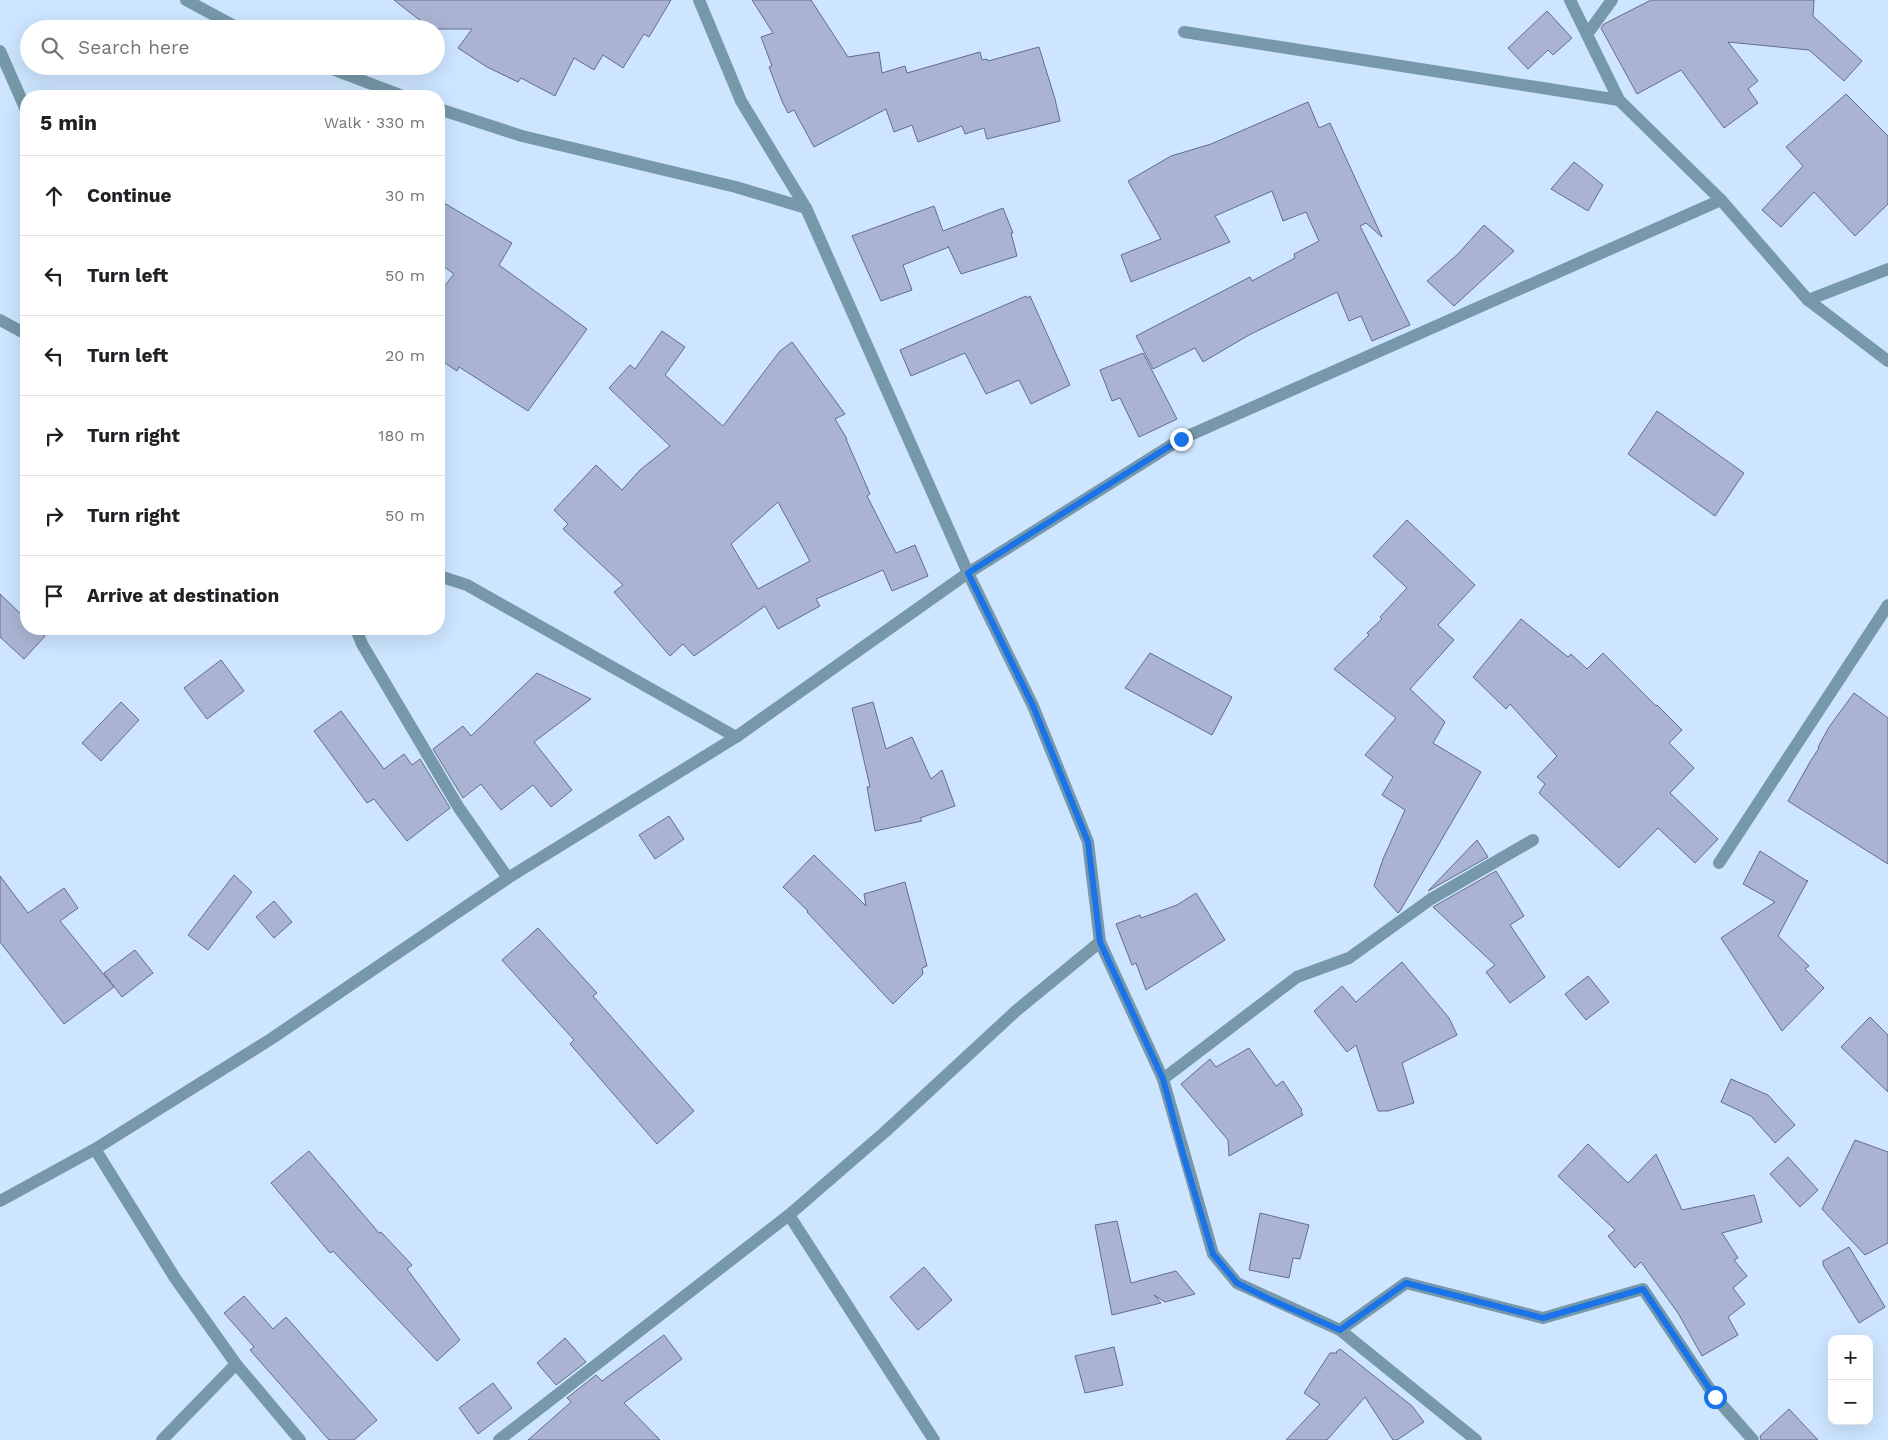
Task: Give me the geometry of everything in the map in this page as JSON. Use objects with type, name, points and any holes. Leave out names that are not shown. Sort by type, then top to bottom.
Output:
[{"type":"street","points":[[186,0],[223,20]]},
{"type":"street","points":[[699,0],[741,100],[806,208],[968,573],[1033,706],[1088,842],[1100,942],[1163,1079],[1213,1254],[1237,1283],[1340,1330],[1476,1440]]},
{"type":"street","points":[[1570,0],[1588,33],[1619,100],[1721,200],[1808,300],[1888,361]]},
{"type":"street","points":[[1588,33],[1612,0]]},
{"type":"street","points":[[1184,32],[1619,100]]},
{"type":"street","points":[[0,51],[20,96]]},
{"type":"street","points":[[348,75],[387,90]]},
{"type":"street","points":[[445,111],[522,136],[736,187],[806,208]]},
{"type":"street","points":[[0,1201],[95,1149],[271,1039],[508,878],[736,737],[968,573],[1181,439],[1721,200]]},
{"type":"street","points":[[1808,300],[1888,269]]},
{"type":"street","points":[[0,320],[20,331]]},
{"type":"street","points":[[445,578],[467,585],[736,737]]},
{"type":"street","points":[[1719,863],[1888,605]]},
{"type":"street","points":[[358,635],[459,808],[508,878]]},
{"type":"street","points":[[1163,1079],[1297,977],[1349,958],[1431,899],[1533,840]]},
{"type":"street","points":[[499,1440],[789,1215],[886,1131],[1017,1010],[1100,942]]},
{"type":"street","points":[[95,1149],[175,1278],[236,1364],[300,1440]]},
{"type":"street","points":[[789,1215],[934,1440]]},
{"type":"street","points":[[1340,1330],[1406,1283],[1543,1318],[1643,1289],[1715,1397],[1752,1440]]},
{"type":"street","points":[[162,1440],[236,1364]]},
{"type":"building","points":[[394,0],[671,0],[649,37],[644,34],[623,68],[603,55],[594,70],[574,58],[555,96],[521,78],[518,82],[487,67],[458,48],[472,29],[445,29],[445,20],[420,20]]},
{"type":"building","points":[[752,0],[811,0],[848,57],[879,52],[882,73],[905,66],[907,73],[980,52],[982,60],[987,59],[988,61],[1039,47],[1060,121],[987,139],[984,128],[965,134],[962,126],[918,142],[912,125],[894,132],[886,109],[814,147],[794,110],[788,113],[782,101],[769,67],[772,66],[761,37],[773,33]]},
{"type":"building","points":[[1651,0],[1814,0],[1813,16],[1862,61],[1844,81],[1809,50],[1728,42],[1758,81],[1748,89],[1758,103],[1724,128],[1681,70],[1637,94],[1601,28],[1604,24]]},
{"type":"building","points":[[1547,11],[1572,38],[1553,55],[1548,50],[1528,69],[1508,48]]},
{"type":"building","points":[[1846,94],[1888,136],[1888,204],[1855,236],[1814,192],[1781,227],[1762,210],[1803,166],[1786,147]]},
{"type":"building","points":[[1308,102],[1319,128],[1330,123],[1382,237],[1366,223],[1360,226],[1410,325],[1372,341],[1361,316],[1349,321],[1337,292],[1249,335],[1203,362],[1195,348],[1153,369],[1136,336],[1250,277],[1252,281],[1295,258],[1294,254],[1319,241],[1306,212],[1283,221],[1272,191],[1215,216],[1230,242],[1131,282],[1121,255],[1161,239],[1128,181],[1171,156],[1211,144]]},
{"type":"building","points":[[1574,162],[1603,185],[1588,211],[1551,189]]},
{"type":"building","points":[[445,204],[512,243],[499,265],[587,329],[528,411],[459,367],[457,371],[445,363],[445,285],[454,274],[445,267]]},
{"type":"building","points":[[934,206],[943,231],[1003,208],[1013,233],[1011,233],[1017,256],[961,274],[949,247],[903,265],[912,290],[881,301],[852,236]]},
{"type":"building","points":[[1484,225],[1514,251],[1454,306],[1427,281],[1459,253]]},
{"type":"building","points":[[1026,296],[1027,298],[1030,296],[1070,385],[1031,404],[1019,380],[986,394],[965,353],[911,376],[900,350]]},
{"type":"building","points":[[662,331],[685,347],[665,375],[723,426],[780,351],[792,342],[845,414],[835,419],[847,439],[870,494],[867,496],[896,553],[915,545],[928,576],[892,591],[883,570],[816,599],[820,606],[778,629],[765,606],[694,656],[683,644],[670,656],[614,592],[623,585],[563,529],[568,524],[554,510],[596,465],[622,490],[640,470],[670,446],[609,388],[630,365],[635,369]],"holes":[[[778,502],[810,561],[758,589],[731,544]]]},
{"type":"building","points":[[1143,353],[1177,419],[1139,437],[1120,398],[1112,401],[1100,370]]},
{"type":"building","points":[[1657,411],[1744,473],[1715,516],[1628,454]]},
{"type":"building","points":[[1407,520],[1475,585],[1438,625],[1454,640],[1410,689],[1445,722],[1433,743],[1481,772],[1398,913],[1374,886],[1383,859],[1405,810],[1382,795],[1393,777],[1365,755],[1396,718],[1334,669],[1369,635],[1367,633],[1382,619],[1380,617],[1407,588],[1373,556]]},
{"type":"building","points":[[0,594],[20,613],[20,635],[45,636],[24,659],[0,637]]},
{"type":"building","points":[[1521,619],[1568,657],[1571,654],[1587,669],[1603,653],[1682,730],[1669,743],[1694,768],[1670,793],[1718,839],[1695,863],[1658,828],[1619,868],[1539,793],[1545,784],[1537,777],[1557,756],[1510,704],[1506,709],[1473,677]]},
{"type":"building","points":[[1150,653],[1232,697],[1212,735],[1125,688]]},
{"type":"building","points":[[221,660],[244,691],[207,719],[184,688]]},
{"type":"building","points":[[537,673],[591,699],[534,742],[572,790],[551,807],[533,785],[501,810],[481,784],[463,798],[433,749],[463,726],[471,736]]},
{"type":"building","points":[[1854,693],[1888,718],[1888,864],[1788,801],[1829,727]]},
{"type":"building","points":[[121,702],[139,720],[101,761],[82,743]]},
{"type":"building","points":[[873,702],[886,749],[912,737],[931,779],[942,770],[955,806],[920,818],[922,821],[875,831],[867,787],[870,787],[852,708]]},
{"type":"building","points":[[341,711],[384,769],[404,754],[412,765],[420,759],[450,808],[407,841],[374,799],[367,803],[314,731]]},
{"type":"building","points":[[669,816],[684,839],[655,859],[639,835]]},
{"type":"building","points":[[1477,840],[1488,857],[1428,891]]},
{"type":"building","points":[[1760,851],[1808,880],[1778,936],[1809,966],[1805,969],[1824,988],[1782,1031],[1721,938],[1775,902],[1743,884]]},
{"type":"building","points":[[814,855],[866,906],[864,894],[905,882],[927,966],[922,968],[923,974],[893,1004],[808,911],[783,887]]},
{"type":"building","points":[[1496,871],[1524,916],[1510,925],[1545,977],[1510,1003],[1486,972],[1495,965],[1433,907]]},
{"type":"building","points":[[234,875],[252,892],[208,950],[188,935]]},
{"type":"building","points":[[0,876],[28,913],[64,888],[78,908],[60,921],[114,987],[64,1024],[0,942]]},
{"type":"building","points":[[1196,893],[1225,940],[1146,990],[1136,963],[1132,965],[1116,924],[1140,915],[1141,918],[1177,905]]},
{"type":"building","points":[[274,901],[292,922],[274,938],[256,917]]},
{"type":"building","points":[[538,928],[597,993],[593,996],[694,1111],[657,1144],[570,1044],[574,1040],[502,960]]},
{"type":"building","points":[[135,950],[153,973],[122,997],[104,973]]},
{"type":"building","points":[[1402,962],[1449,1018],[1457,1035],[1402,1063],[1414,1103],[1388,1111],[1378,1111],[1356,1045],[1347,1052],[1314,1011],[1342,986],[1356,1002]]},
{"type":"building","points":[[1588,976],[1609,1002],[1586,1020],[1565,994]]},
{"type":"building","points":[[1870,1017],[1888,1035],[1888,1092],[1841,1047]]},
{"type":"building","points":[[1249,1048],[1276,1086],[1283,1081],[1302,1110],[1303,1115],[1229,1156],[1228,1140],[1181,1084],[1210,1059],[1216,1067]]},
{"type":"building","points":[[1731,1079],[1768,1095],[1795,1125],[1775,1143],[1751,1116],[1721,1102]]},
{"type":"building","points":[[1855,1140],[1888,1152],[1888,1243],[1865,1255],[1822,1209]]},
{"type":"building","points":[[1588,1144],[1628,1183],[1656,1154],[1682,1210],[1754,1195],[1762,1222],[1722,1233],[1738,1258],[1734,1260],[1747,1276],[1733,1288],[1745,1304],[1728,1317],[1738,1335],[1702,1356],[1678,1313],[1641,1262],[1635,1268],[1608,1236],[1615,1230],[1558,1176]]},
{"type":"building","points":[[309,1151],[379,1233],[381,1232],[412,1265],[407,1269],[460,1340],[437,1361],[333,1251],[330,1253],[271,1183]]},
{"type":"building","points":[[1788,1157],[1818,1190],[1800,1207],[1770,1174]]},
{"type":"building","points":[[1260,1213],[1309,1225],[1300,1259],[1293,1258],[1289,1278],[1249,1270]]},
{"type":"building","points":[[1117,1221],[1131,1283],[1176,1271],[1195,1294],[1165,1302],[1154,1295],[1161,1303],[1112,1315],[1095,1225]]},
{"type":"building","points":[[1849,1247],[1885,1307],[1859,1323],[1823,1265],[1823,1261]]},
{"type":"building","points":[[924,1267],[952,1300],[918,1330],[890,1297]]},
{"type":"building","points":[[244,1296],[273,1329],[286,1317],[377,1420],[354,1440],[329,1440],[250,1350],[254,1347],[224,1313]]},
{"type":"building","points":[[664,1335],[682,1359],[624,1403],[660,1440],[528,1440],[571,1402],[567,1398],[596,1375],[602,1381]]},
{"type":"building","points":[[565,1338],[586,1362],[556,1385],[537,1363]]},
{"type":"building","points":[[1114,1347],[1123,1385],[1085,1393],[1075,1356]]},
{"type":"building","points":[[1340,1349],[1412,1406],[1424,1422],[1397,1440],[1393,1440],[1365,1397],[1327,1440],[1286,1440],[1320,1404],[1304,1393],[1330,1353],[1337,1353]]},
{"type":"building","points":[[493,1383],[512,1408],[478,1434],[459,1408]]},
{"type":"building","points":[[1789,1409],[1818,1440],[1761,1440],[1760,1436]]},
{"type":"route","points":[[1181,439],[968,573],[1033,706],[1088,842],[1100,942],[1163,1079],[1213,1254],[1237,1283],[1340,1330],[1406,1283],[1543,1318],[1643,1289],[1715,1397]]}]
